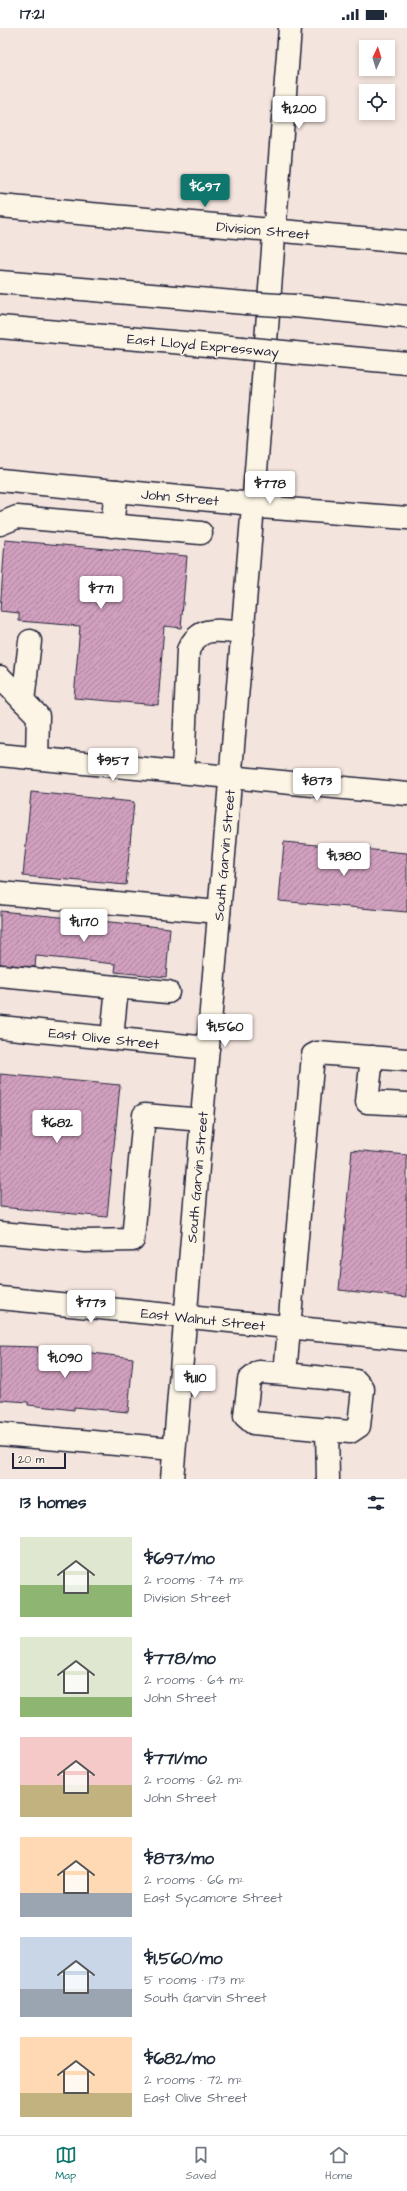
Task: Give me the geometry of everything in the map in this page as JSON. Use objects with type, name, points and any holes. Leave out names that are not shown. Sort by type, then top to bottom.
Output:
[{"type":"main road","name":"South Garvin Street","points":[[172,1479],[253,504],[290,28]]},
{"type":"main road","name":"Division Street","points":[[0,206],[407,242]]},
{"type":"main road","points":[[0,282],[295,306],[407,317]]},
{"type":"main road","name":"East Lloyd Expressway","points":[[0,327],[407,363]]},
{"type":"main road","name":"John Street","points":[[0,480],[253,504],[260,507],[407,518]]},
{"type":"main road","points":[[112,526],[116,491]]},
{"type":"main road","points":[[0,524],[18,517],[201,533]]},
{"type":"main road","points":[[183,772],[188,650],[194,638],[209,630],[242,633]]},
{"type":"main road","points":[[24,701],[30,641]]},
{"type":"main road","points":[[0,676],[38,716],[37,758]]},
{"type":"main road","points":[[0,755],[407,794]]},
{"type":"main road","points":[[0,893],[219,912]]},
{"type":"main road","points":[[0,976],[168,992]]},
{"type":"main road","points":[[112,1038],[117,987]]},
{"type":"main road","name":"East Olive Street","points":[[0,1027],[208,1048]]},
{"type":"main road","points":[[285,1374],[313,1055],[317,1052],[407,1060]]},
{"type":"main road","points":[[372,1057],[367,1102],[407,1104]]},
{"type":"main road","points":[[0,1233],[86,1240],[133,1240],[144,1114],[202,1120]]},
{"type":"main road","name":"East Walnut Street","points":[[0,1298],[407,1339]]},
{"type":"main road","points":[[258,1372],[285,1374],[356,1381],[363,1389],[359,1426],[350,1432],[253,1423],[245,1416],[249,1380],[258,1372]]},
{"type":"main road","points":[[326,1429],[328,1479]]},
{"type":"main road","points":[[0,1434],[174,1449]]},
{"type":"building","points":[[5,540],[187,556],[181,628],[164,626],[158,705],[74,698],[80,626],[19,621],[19,613],[0,611]]},
{"type":"building","points":[[31,792],[134,802],[126,885],[23,876]]},
{"type":"building","points":[[284,842],[407,853],[407,912],[279,901]]},
{"type":"building","points":[[0,911],[170,928],[166,977],[115,972],[116,964],[36,956],[35,967],[0,964]]},
{"type":"building","points":[[0,1074],[120,1085],[107,1217],[0,1207]]},
{"type":"building","points":[[352,1150],[407,1155],[407,1297],[339,1290]]},
{"type":"building","points":[[0,1346],[38,1347],[38,1353],[75,1355],[76,1351],[133,1358],[128,1412],[74,1407],[74,1410],[28,1405],[28,1402],[0,1400]]}]
